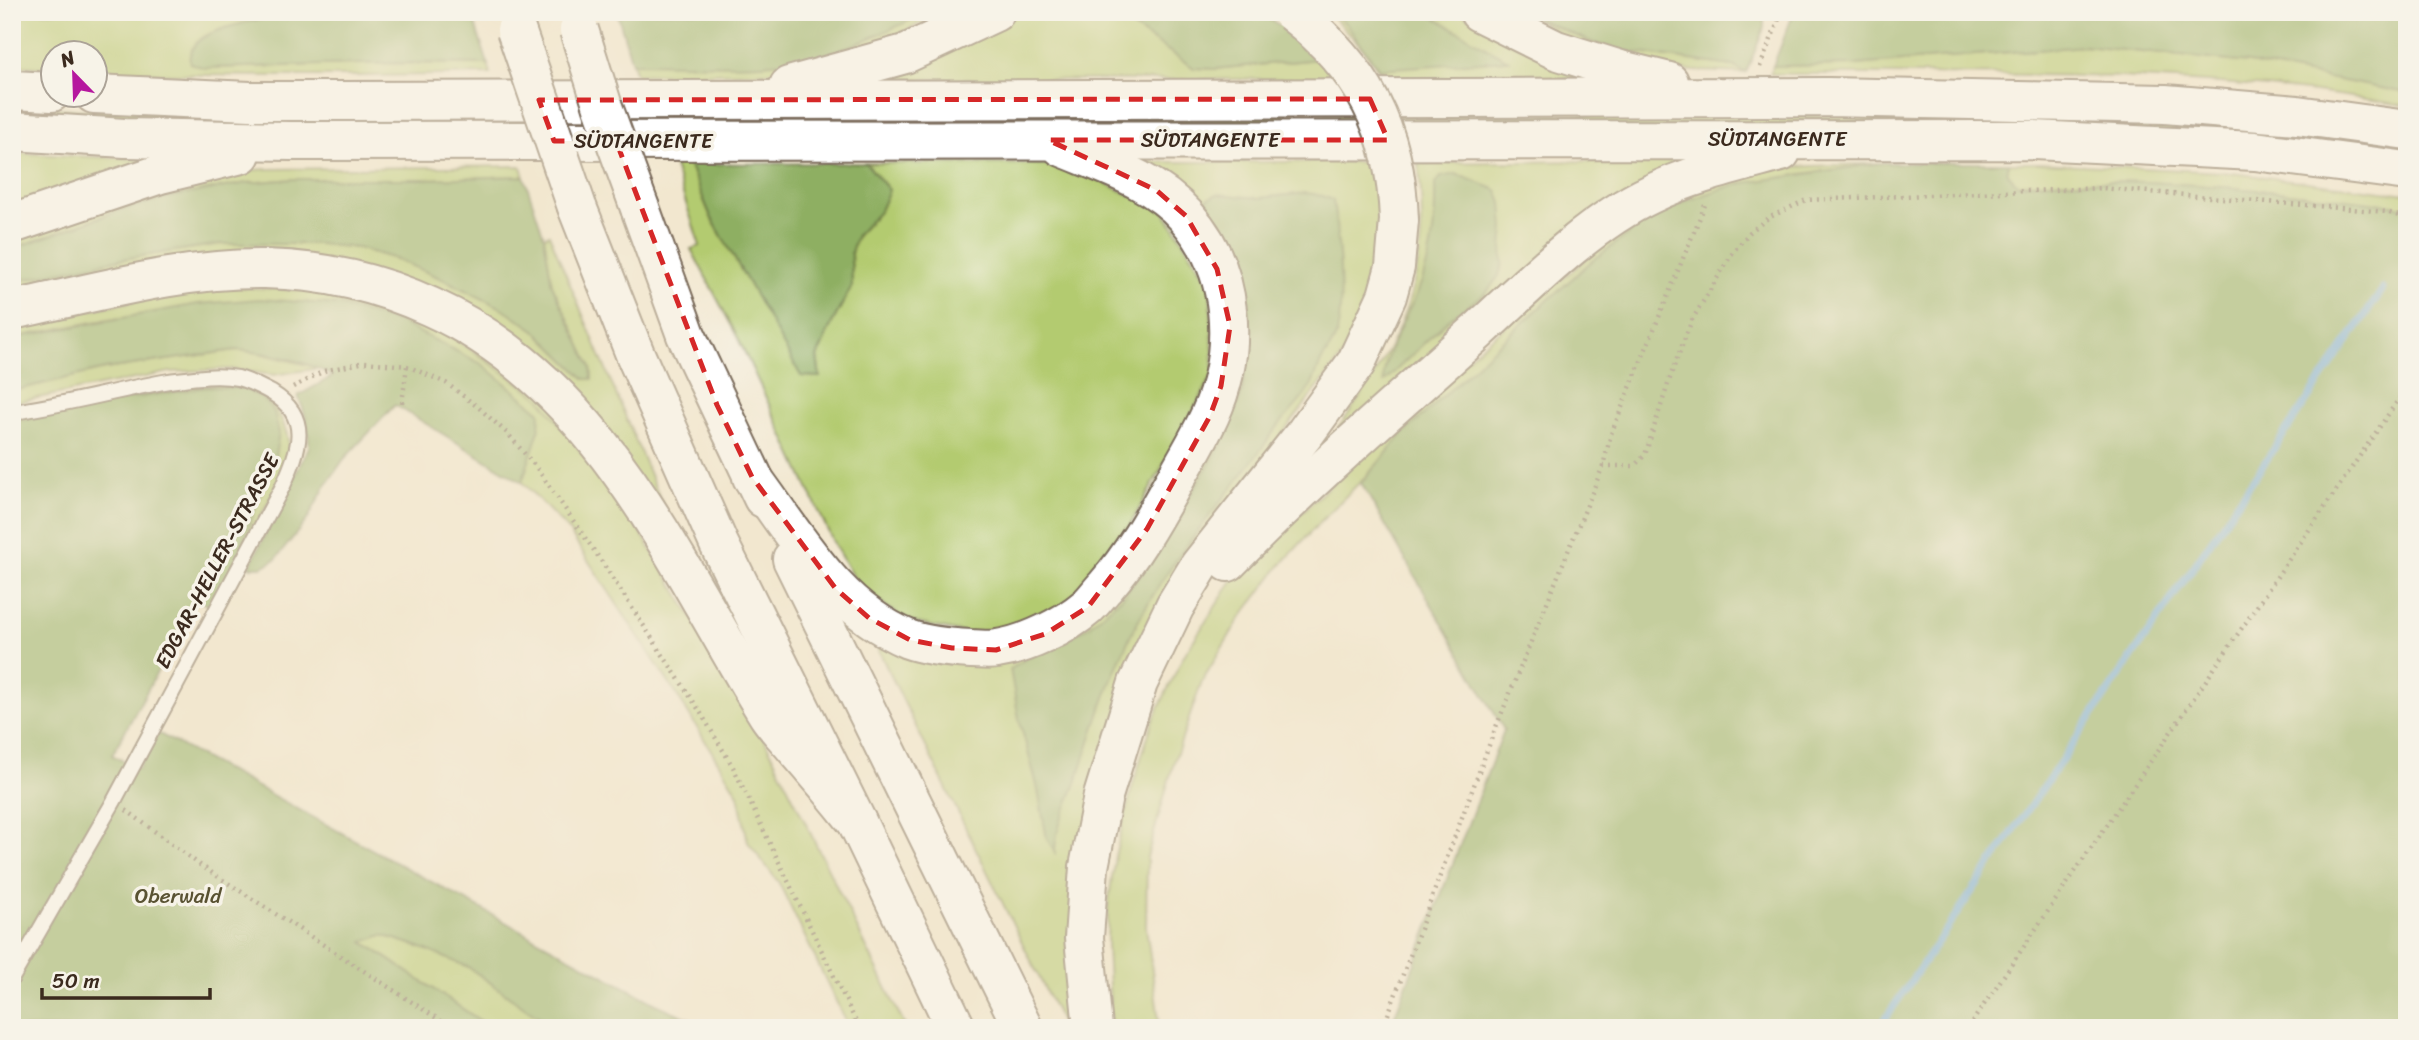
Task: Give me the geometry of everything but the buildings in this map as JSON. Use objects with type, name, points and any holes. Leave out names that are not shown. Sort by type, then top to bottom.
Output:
[{"type":"highway","points":[[740,99],[905,54],[995,12]]},
{"type":"highway","points":[[1093,1028],[1084,937],[1089,867],[1103,796],[1138,683],[1175,606],[1200,565],[1306,432],[1356,363],[1387,296],[1395,267],[1399,197],[1391,150],[1376,110],[1345,62],[1324,39],[1292,12]]},
{"type":"highway","points":[[1479,12],[1556,50],[1581,59],[1732,97]]},
{"type":"highway","points":[[514,21],[577,207],[635,354],[719,544],[956,1028]]},
{"type":"highway","points":[[577,21],[603,107],[686,335],[908,799],[1023,1028]]},
{"type":"highway","points":[[12,90],[38,91]]},
{"type":"highway","name":"SÜDTANGENTE","points":[[108,95],[264,101],[1732,97],[1996,99],[2165,104],[2297,116],[2407,130]]},
{"type":"highway","name":"SÜDTANGENTE","points":[[12,131],[125,138],[291,141],[2034,140],[2255,150],[2407,170]]},
{"type":"highway","points":[[1162,635],[1294,496],[1539,276],[1608,218],[1650,194],[1695,176],[1831,139]]},
{"type":"highway","points":[[752,477],[836,589],[869,618],[910,640],[952,648],[996,650],[1045,634],[1088,607],[1119,570],[1147,529],[1210,416],[1221,386],[1230,326],[1217,269],[1202,239],[1186,216],[1156,190],[1122,172],[1047,140]]},
{"type":"highway","points":[[12,223],[160,174],[291,141]]},
{"type":"highway","points":[[12,310],[177,276],[262,269],[313,273],[364,283],[418,300],[473,328],[512,355],[543,382],[598,440],[666,541],[770,717],[857,822]]},
{"type":"lane","points":[[12,412],[201,376],[237,378],[260,386],[281,398]]},
{"type":"lane","name":"EDGAR-HELLER-STRASSE","points":[[12,978],[114,801],[283,486],[294,461],[300,431],[290,409],[281,398]]},
{"type":"path","points":[[1778,22],[1780,12]]},
{"type":"path","points":[[1603,466],[1634,466],[1645,455],[1692,320],[1733,252],[1750,232],[1768,218],[1806,200],[2102,188],[2387,212],[2407,219]]},
{"type":"path","points":[[1383,1028],[1494,732],[1603,466],[1611,434],[1694,233]]},
{"type":"path","points":[[281,398],[294,386],[324,371],[365,362],[407,366],[446,383],[508,434],[536,467],[602,562],[733,767],[859,1028]]},
{"type":"path","points":[[402,403],[407,366]]},
{"type":"path","points":[[1968,1028],[2407,387]]},
{"type":"path","points":[[114,801],[200,865],[452,1028]]},
{"type":"highlighted area","points":[[1370,99],[1384,129],[1388,140],[1048,140],[1156,190],[1186,216],[1217,269],[1230,326],[1221,386],[1210,416],[1147,529],[1088,607],[1045,634],[996,650],[952,648],[910,640],[869,618],[836,589],[752,477],[717,405],[616,141],[554,141],[539,100]]},
{"type":"green space","points":[[12,12],[285,12],[265,19],[190,63],[205,68],[397,63],[488,64],[491,74],[293,76],[108,72],[108,38],[38,38],[38,67],[12,66]]},
{"type":"green space","points":[[285,12],[471,12],[488,64],[397,63],[205,68],[190,63],[191,51],[199,41],[211,34]]},
{"type":"green space","points":[[617,12],[929,12],[827,54],[793,61],[733,65],[632,63]]},
{"type":"green space","points":[[929,12],[946,12],[871,46],[778,72],[636,75],[632,63],[726,63],[849,46]]},
{"type":"green space","points":[[1013,12],[1110,12],[1194,68],[1214,69],[1320,59],[1336,78],[885,79]]},
{"type":"green space","points":[[1111,12],[1257,12],[1288,30],[1320,59],[1214,69],[1194,68]]},
{"type":"green space","points":[[1328,12],[1333,12],[1347,25],[1380,68],[1506,60],[1425,12],[1459,12],[1507,41],[1597,79],[1384,78],[1358,43]]},
{"type":"green space","points":[[1333,12],[1425,12],[1508,60],[1379,69],[1347,25]]},
{"type":"green space","points":[[1523,12],[1764,12],[1764,28],[1746,73],[1733,66],[1617,50],[1591,42]]},
{"type":"green space","points":[[1794,12],[2407,12],[2407,93],[2249,63],[2084,46],[1855,65],[1773,66]]},
{"type":"green space","points":[[1526,14],[1591,42],[1617,50],[1733,66],[1746,73],[1671,70],[1596,54]]},
{"type":"green space","points":[[2084,46],[2250,63],[2407,93],[2407,106],[2249,85],[2170,79],[1770,74],[1773,66],[1855,65]]},
{"type":"green space","points":[[12,105],[89,110],[493,114],[2123,116],[2407,144],[2407,158],[900,128],[12,119]]},
{"type":"green space","points":[[12,153],[160,160],[12,216]]},
{"type":"green space","points":[[1704,160],[1331,438],[1376,373],[1406,309],[1421,242],[1422,204],[1418,163]]},
{"type":"green space","points":[[1136,162],[1375,162],[1381,193],[1378,268],[1347,350],[1209,528],[1068,938],[1068,973],[1074,1028],[1064,1028],[872,637],[890,645],[1088,622],[1239,320]]},
{"type":"green space","points":[[673,163],[689,164],[711,217],[802,376],[820,377],[817,357],[852,286],[851,253],[857,235],[868,224],[889,190],[866,163],[1035,164],[1072,167],[1164,211],[1210,284],[1214,373],[1101,578],[1040,623],[974,635],[907,621],[864,591],[835,546],[738,338],[691,249],[700,246]]},
{"type":"green space","points":[[866,163],[889,190],[880,211],[857,235],[851,253],[852,286],[817,357],[820,377],[801,376],[711,217],[689,164]]},
{"type":"green space","points":[[1881,163],[1801,174],[1677,204],[1636,229],[1594,259],[1489,353],[1319,523],[1280,566],[1239,620],[1202,681],[1174,762],[1147,857],[1146,927],[1160,1028],[1111,1028],[1108,906],[1115,856],[1133,784],[1153,720],[1183,657],[1235,576],[1442,379],[1653,204],[1771,168]]},
{"type":"green space","points":[[1881,163],[2009,163],[2007,173],[2017,184],[2081,181],[2173,183],[2337,198],[2407,208],[2407,1028],[1390,1028],[1504,730],[1361,483],[1402,435],[1489,353],[1594,259],[1636,229],[1677,204],[1736,184]]},
{"type":"green space","points":[[2009,163],[2223,172],[2407,194],[2407,208],[2338,198],[2174,183],[2080,181],[2016,184],[2007,173]]},
{"type":"green space","points":[[521,166],[524,176],[294,179],[247,183],[169,197],[120,210],[12,249],[12,237],[236,171]]},
{"type":"green space","points":[[1456,174],[1497,190],[1502,203],[1503,264],[1498,277],[1486,293],[1449,319],[1384,382],[1386,361],[1427,265],[1434,225],[1435,184],[1441,177]]},
{"type":"green space","points":[[524,176],[544,237],[552,285],[591,367],[592,379],[585,379],[535,330],[504,309],[396,259],[357,248],[321,244],[220,244],[116,260],[12,282],[12,249],[120,210],[169,197],[247,183],[294,179]]},
{"type":"green space","points":[[1306,193],[1333,200],[1341,285],[1336,336],[1309,389],[1192,539],[1136,625],[1108,689],[1060,823],[1055,852],[1047,839],[1010,669],[1088,627],[1123,596],[1149,562],[1222,443],[1242,392],[1249,337],[1248,293],[1234,255],[1203,207],[1203,201],[1217,194],[1258,198]]},
{"type":"green space","points":[[549,234],[666,513],[387,274],[12,298],[12,282],[116,260],[220,244],[321,244],[357,248],[396,259],[504,309],[535,330],[585,379],[592,379],[591,367],[552,285],[544,237]]},
{"type":"green space","points":[[233,287],[333,292],[433,324],[539,397],[635,523],[755,720],[906,1028],[849,1028],[779,883],[748,842],[738,794],[675,692],[568,530],[522,482],[539,430],[539,412],[482,365],[113,318],[12,338],[12,326],[163,295]]},
{"type":"green space","points":[[260,299],[339,305],[399,322],[482,364],[540,412],[539,430],[522,482],[395,405],[344,459],[307,520],[276,559],[262,567],[249,567],[309,447],[306,421],[298,396],[333,376],[286,358],[236,350],[105,369],[12,391],[12,338],[198,304]]},
{"type":"green space","points":[[236,350],[320,368],[274,375],[230,369],[170,372],[12,403],[12,391],[105,369]]},
{"type":"green space","points":[[223,384],[253,391],[270,402],[281,418],[289,446],[279,481],[239,554],[207,387],[126,399],[12,422],[12,417],[194,386]]},
{"type":"green space","name":"Oberwald","points":[[207,387],[243,388],[263,398],[274,412],[279,433],[275,456],[239,554],[211,607],[197,599],[112,755],[138,769],[158,733],[656,1004],[710,1028],[557,1028],[468,967],[382,935],[363,942],[491,1028],[12,1028],[12,422],[126,399]]},
{"type":"green space","points":[[382,935],[427,949],[470,968],[557,1028],[491,1028],[362,941]]},
{"type":"waterway","points":[[1879,1028],[2383,289]]}]
